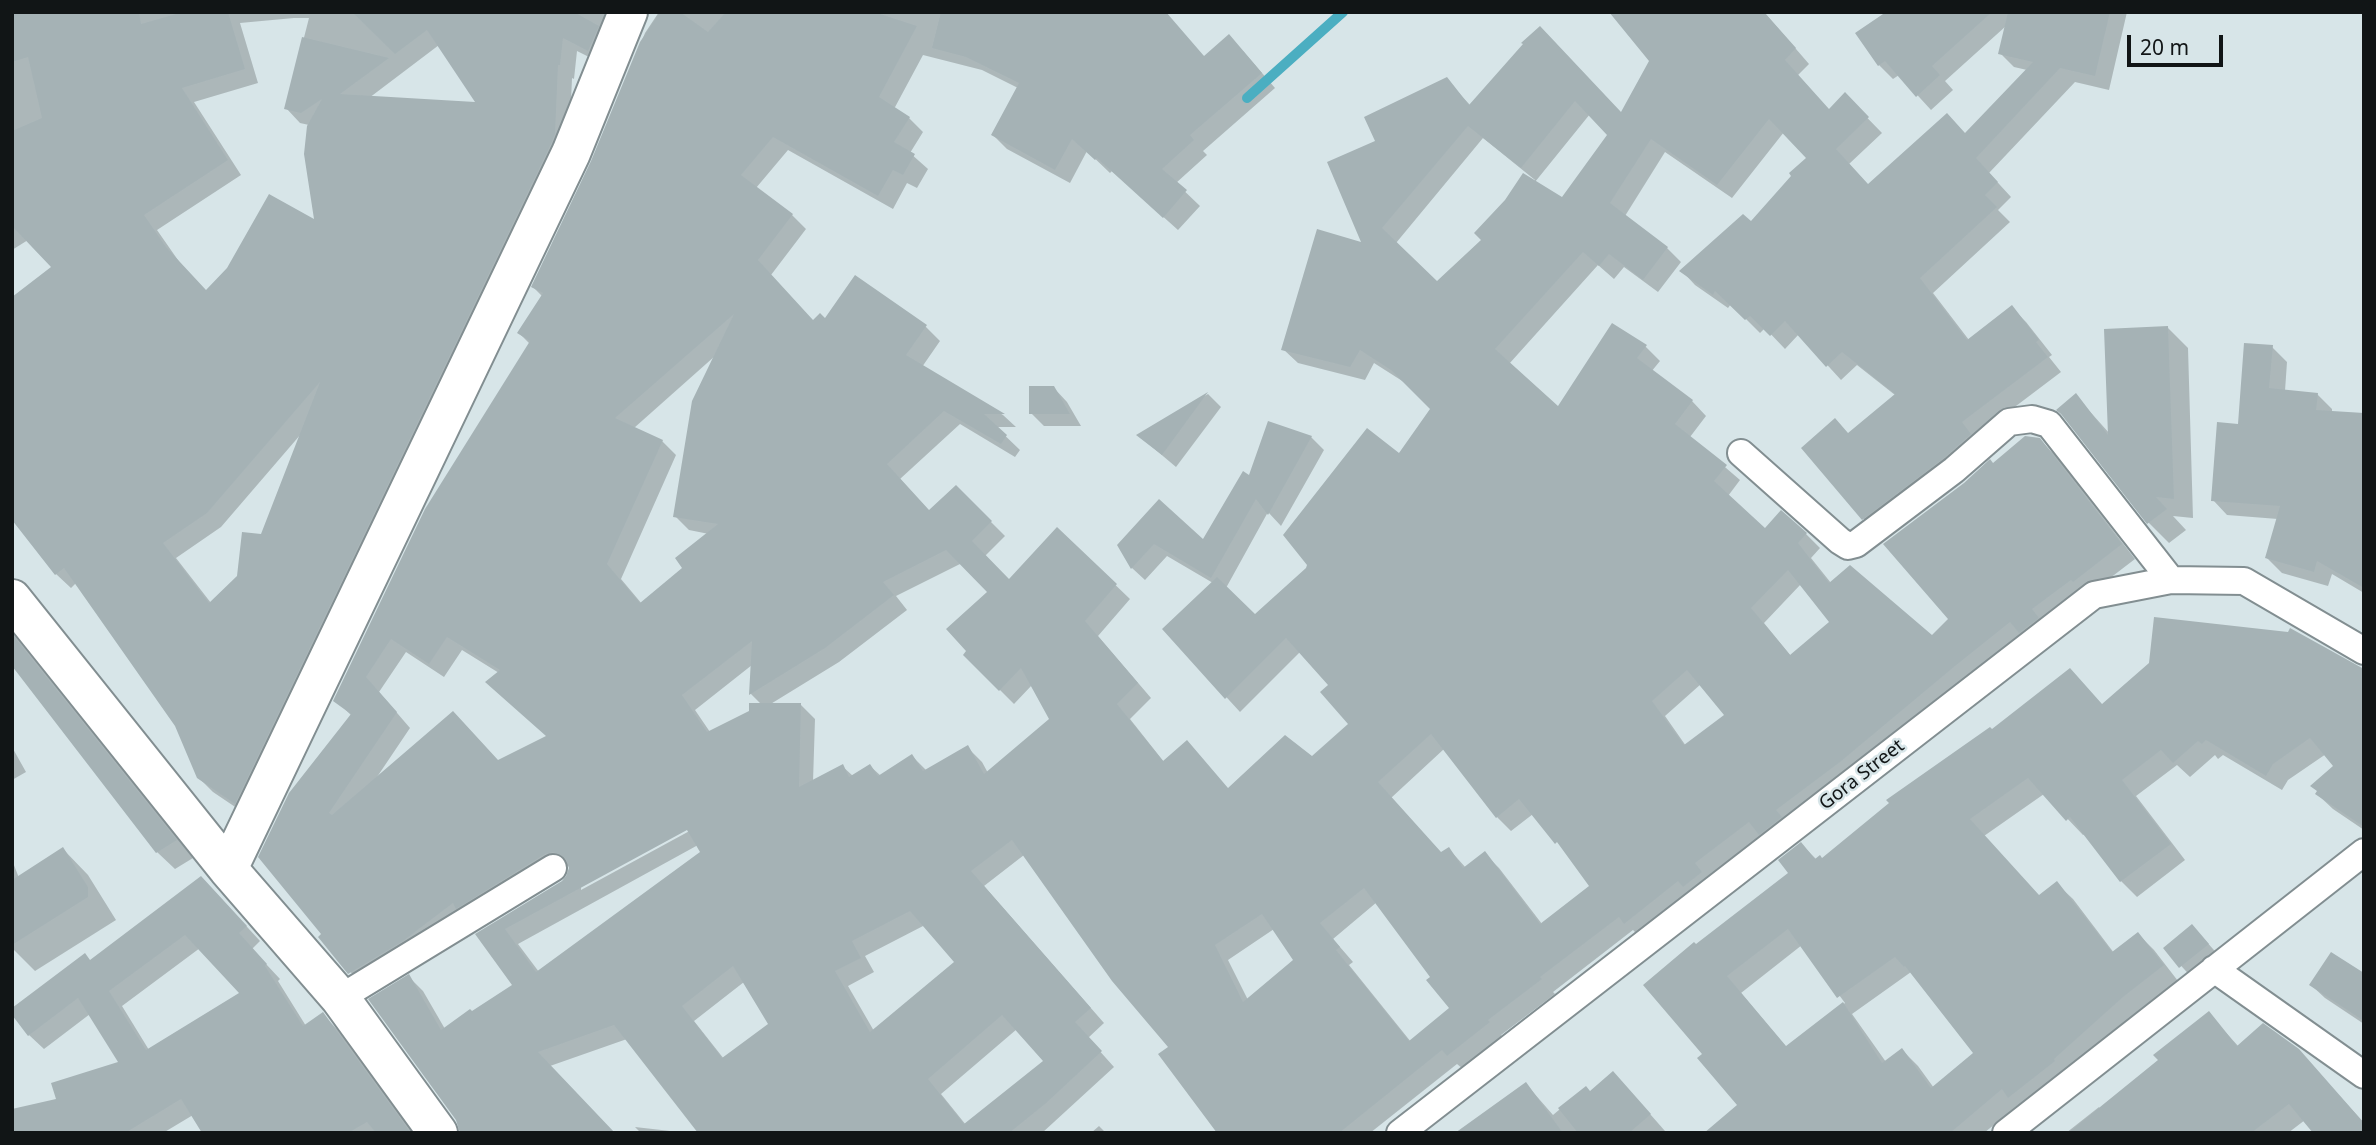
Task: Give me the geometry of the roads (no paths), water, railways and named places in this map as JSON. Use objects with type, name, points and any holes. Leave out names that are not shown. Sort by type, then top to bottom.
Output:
[{"type":"street","points":[[228,869],[571,153],[628,12]]},
{"type":"street","points":[[1741,453],[1840,541],[1848,545],[1856,544],[1954,470],[2009,422],[2032,419],[2049,424],[2171,580]]},
{"type":"street","name":"Gora Street","points":[[1400,1133],[2094,595],[2171,580],[2244,581],[2364,651]]},
{"type":"street","points":[[12,599],[228,869],[340,998],[439,1133]]},
{"type":"street","points":[[2006,1133],[2364,852]]},
{"type":"street","points":[[340,998],[553,868]]},
{"type":"street","points":[[2214,969],[2364,1075]]},
{"type":"waterway","points":[[1247,98],[1343,12]]}]
